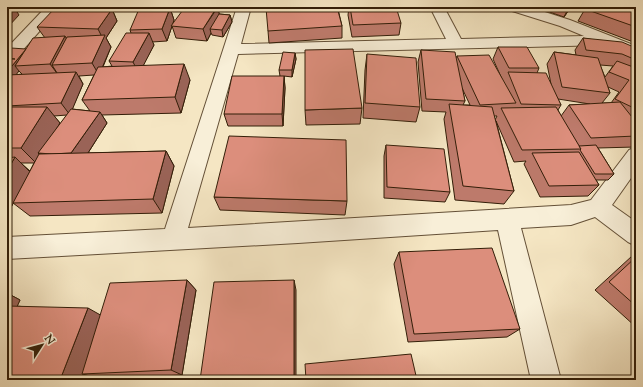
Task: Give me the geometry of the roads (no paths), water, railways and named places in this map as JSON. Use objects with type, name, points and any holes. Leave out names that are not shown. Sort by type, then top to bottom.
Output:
[{"type":"street","points":[[7,58],[54,7]]},
{"type":"street","points":[[173,240],[244,7]]},
{"type":"street","points":[[437,7],[456,44]]},
{"type":"street","points":[[514,7],[565,23],[610,40],[636,52]]},
{"type":"street","points":[[232,49],[610,40]]},
{"type":"street","points":[[7,248],[173,240],[571,215],[598,207],[636,155]]},
{"type":"street","points":[[598,207],[636,235]]},
{"type":"street","points":[[507,219],[546,380]]}]
